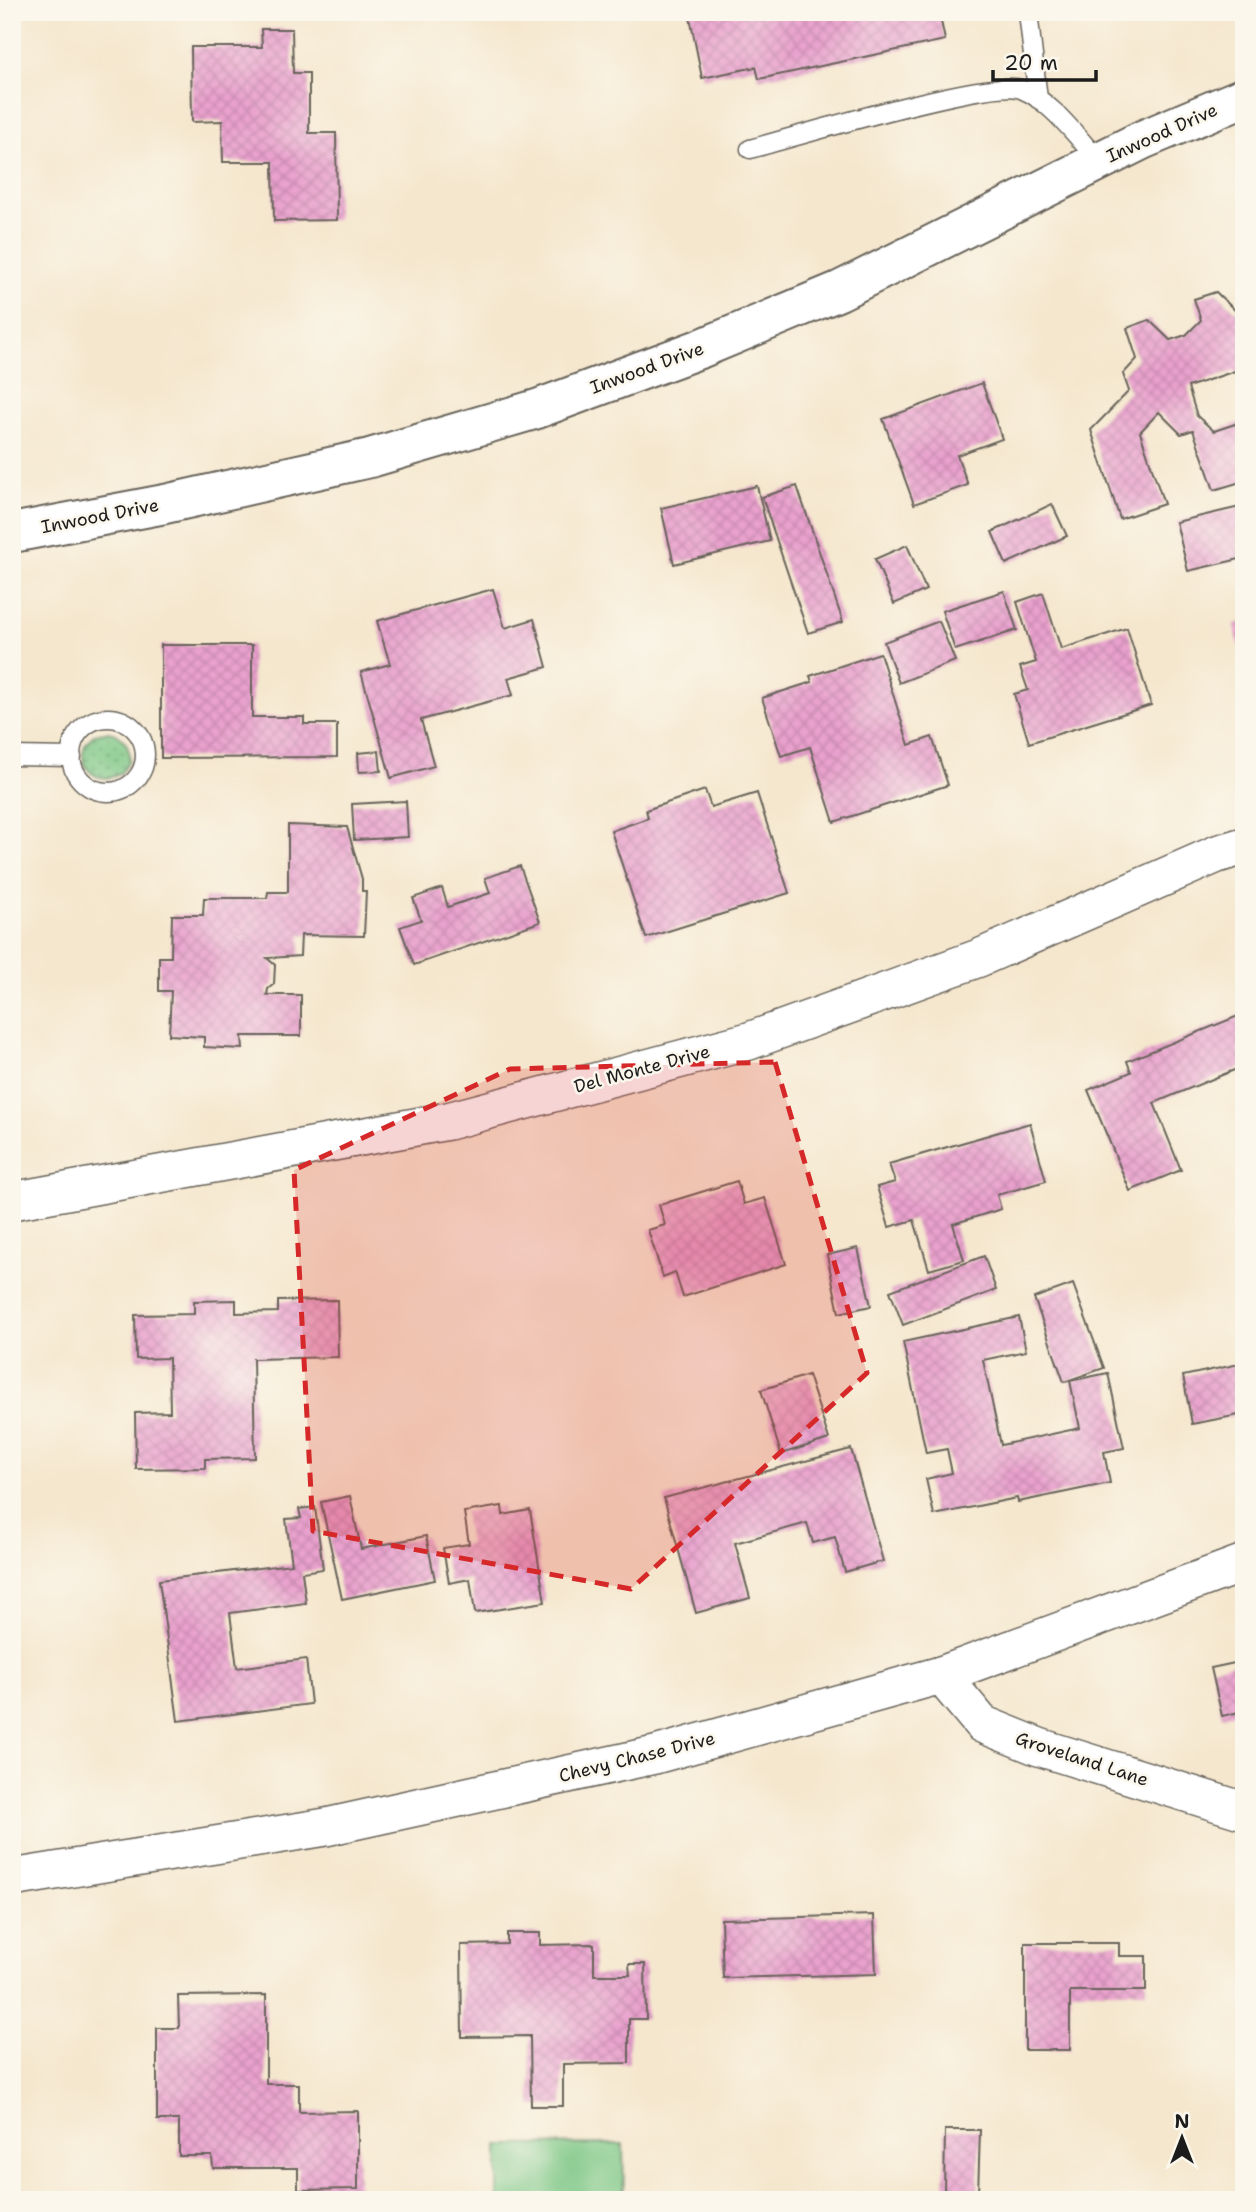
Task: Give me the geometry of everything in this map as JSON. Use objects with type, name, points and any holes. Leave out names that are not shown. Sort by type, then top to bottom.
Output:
[{"type":"street","name":"Inwood Drive","points":[[12,533],[165,504],[370,458],[537,409],[702,348],[839,291],[1142,140],[1244,97]]},
{"type":"street","name":"Del Monte Drive","points":[[12,1201],[448,1121],[749,1041],[979,958],[1217,854],[1244,846]]},
{"type":"street","name":"Chevy Chase Drive","points":[[12,1878],[340,1824],[655,1755],[941,1675],[1244,1563]]},
{"type":"street","name":"Groveland Lane","points":[[941,1675],[982,1724],[1039,1747],[1244,1811]]},
{"type":"lane","points":[[1028,12],[1038,99]]},
{"type":"lane","points":[[750,149],[956,94],[995,88],[1019,88],[1038,99],[1099,161]]},
{"type":"lane","points":[[102,718],[114,718],[136,730],[145,752],[144,764],[131,784],[120,790],[108,791],[97,790],[78,776],[72,757],[74,741],[81,730],[90,722],[102,718]]},
{"type":"lane","points":[[12,756],[72,757]]},
{"type":"highlighted area","points":[[775,1062],[867,1373],[631,1589],[313,1531],[294,1170],[510,1069]]},
{"type":"green space","points":[[106,732],[122,739],[129,755],[122,771],[106,778],[90,771],[83,755],[90,739]]},
{"type":"green space","points":[[623,2144],[624,2200],[498,2200],[498,2145]]},
{"type":"building","points":[[689,12],[939,12],[945,40],[759,79],[756,67],[702,78]]},
{"type":"building","points":[[261,29],[292,29],[293,73],[309,73],[309,133],[336,133],[337,220],[274,221],[273,162],[223,162],[222,121],[192,122],[191,47],[262,47]]},
{"type":"building","points":[[1216,292],[1243,318],[1244,375],[1240,377],[1235,371],[1188,387],[1197,416],[1214,431],[1244,421],[1244,481],[1214,490],[1193,430],[1181,434],[1159,412],[1140,432],[1164,504],[1120,519],[1091,430],[1129,391],[1123,374],[1137,359],[1127,328],[1149,320],[1170,340],[1186,335],[1201,320],[1194,299]]},
{"type":"building","points":[[982,383],[1002,439],[957,455],[968,485],[914,504],[883,419]]},
{"type":"building","points":[[757,486],[770,541],[674,564],[661,508]]},
{"type":"building","points":[[797,486],[843,622],[808,633],[762,497]]},
{"type":"building","points":[[1052,504],[1067,536],[1006,564],[992,532]]},
{"type":"building","points":[[1244,506],[1244,558],[1188,571],[1176,522]]},
{"type":"building","points":[[907,545],[926,590],[894,604],[875,559]]},
{"type":"building","points":[[493,589],[505,628],[534,619],[547,667],[508,678],[513,695],[421,720],[434,766],[391,778],[361,672],[390,664],[377,621]]},
{"type":"building","points":[[1004,591],[1017,630],[955,650],[942,611]]},
{"type":"building","points":[[1043,593],[1061,649],[1127,628],[1151,705],[1029,743],[1014,694],[1028,690],[1020,667],[1036,662],[1017,602]]},
{"type":"building","points":[[939,621],[955,661],[899,683],[884,642]]},
{"type":"building","points":[[1244,622],[1244,662],[1243,662],[1234,624]]},
{"type":"building","points":[[161,645],[252,645],[252,717],[304,717],[304,724],[337,724],[337,757],[161,758]]},
{"type":"building","points":[[880,653],[909,745],[932,737],[948,785],[834,822],[810,747],[781,756],[762,698],[812,682],[810,676]]},
{"type":"building","points":[[379,751],[381,771],[359,772],[358,753]]},
{"type":"building","points":[[705,790],[711,807],[757,793],[789,893],[646,938],[611,831],[648,818],[646,810]]},
{"type":"building","points":[[406,801],[408,837],[354,840],[352,804]]},
{"type":"building","points":[[288,825],[347,827],[362,879],[362,891],[366,891],[364,936],[301,935],[300,956],[267,958],[275,965],[274,984],[268,989],[267,995],[301,995],[301,1036],[242,1036],[243,1049],[204,1047],[204,1037],[169,1035],[171,991],[159,991],[159,957],[171,957],[172,915],[203,915],[204,898],[267,898],[268,892],[288,892]]},
{"type":"building","points":[[520,866],[540,922],[414,965],[400,927],[421,920],[413,898],[442,888],[448,907],[490,893],[485,878]]},
{"type":"building","points":[[1238,1016],[1244,1032],[1244,1066],[1154,1103],[1181,1170],[1130,1191],[1088,1090],[1131,1072],[1127,1061]]},
{"type":"building","points":[[1030,1123],[1046,1181],[997,1195],[1001,1209],[953,1224],[964,1260],[929,1270],[914,1220],[889,1227],[877,1187],[895,1182],[889,1164]]},
{"type":"building","points":[[737,1181],[744,1204],[765,1198],[786,1264],[683,1297],[675,1272],[663,1277],[648,1230],[665,1225],[659,1205]]},
{"type":"building","points":[[858,1248],[871,1306],[839,1313],[827,1255]]},
{"type":"building","points":[[984,1256],[996,1290],[903,1325],[890,1291]]},
{"type":"building","points":[[1073,1284],[1104,1368],[1064,1382],[1034,1298]]},
{"type":"building","points":[[236,1300],[236,1313],[278,1312],[278,1301],[337,1300],[338,1357],[253,1359],[255,1458],[205,1459],[205,1468],[136,1469],[135,1413],[170,1412],[169,1358],[136,1359],[135,1315],[194,1314],[194,1301]]},
{"type":"building","points":[[1019,1317],[1026,1351],[983,1360],[1001,1445],[1080,1428],[1070,1381],[1108,1373],[1124,1448],[1104,1452],[1110,1483],[1018,1502],[1017,1498],[934,1515],[926,1479],[952,1473],[947,1449],[926,1453],[903,1342]]},
{"type":"building","points":[[1244,1363],[1244,1414],[1192,1424],[1183,1376]]},
{"type":"building","points":[[808,1375],[829,1439],[781,1454],[761,1390]]},
{"type":"building","points":[[851,1449],[883,1561],[845,1572],[835,1537],[813,1543],[807,1523],[735,1543],[750,1598],[696,1613],[664,1498]]},
{"type":"building","points":[[350,1496],[361,1549],[426,1536],[435,1580],[342,1599],[321,1502]]},
{"type":"building","points":[[502,1506],[503,1515],[530,1510],[545,1602],[475,1613],[470,1579],[449,1583],[443,1548],[469,1544],[464,1512]]},
{"type":"building","points":[[315,1507],[323,1569],[302,1572],[306,1603],[230,1613],[237,1668],[306,1659],[311,1704],[178,1721],[159,1580],[292,1564],[286,1519],[301,1518],[299,1509]]},
{"type":"building","points":[[1244,1661],[1244,1711],[1222,1716],[1211,1668]]},
{"type":"building","points":[[874,1915],[876,1974],[723,1978],[721,1919]]},
{"type":"building","points":[[507,1933],[540,1933],[540,1945],[594,1944],[594,1975],[630,1975],[629,1964],[645,1964],[646,2019],[629,2019],[629,2063],[563,2064],[563,2106],[531,2106],[530,2036],[462,2037],[461,1945],[507,1944]]},
{"type":"building","points":[[1025,1943],[1119,1943],[1119,1956],[1146,1956],[1146,1991],[1070,1991],[1070,2050],[1025,2050]]},
{"type":"building","points":[[266,1995],[266,2084],[299,2084],[299,2112],[358,2111],[358,2189],[298,2190],[298,2168],[213,2168],[212,2156],[179,2156],[179,2120],[157,2120],[157,2028],[179,2028],[178,1996]]},
{"type":"building","points":[[945,2130],[980,2130],[978,2194],[944,2194]]}]
